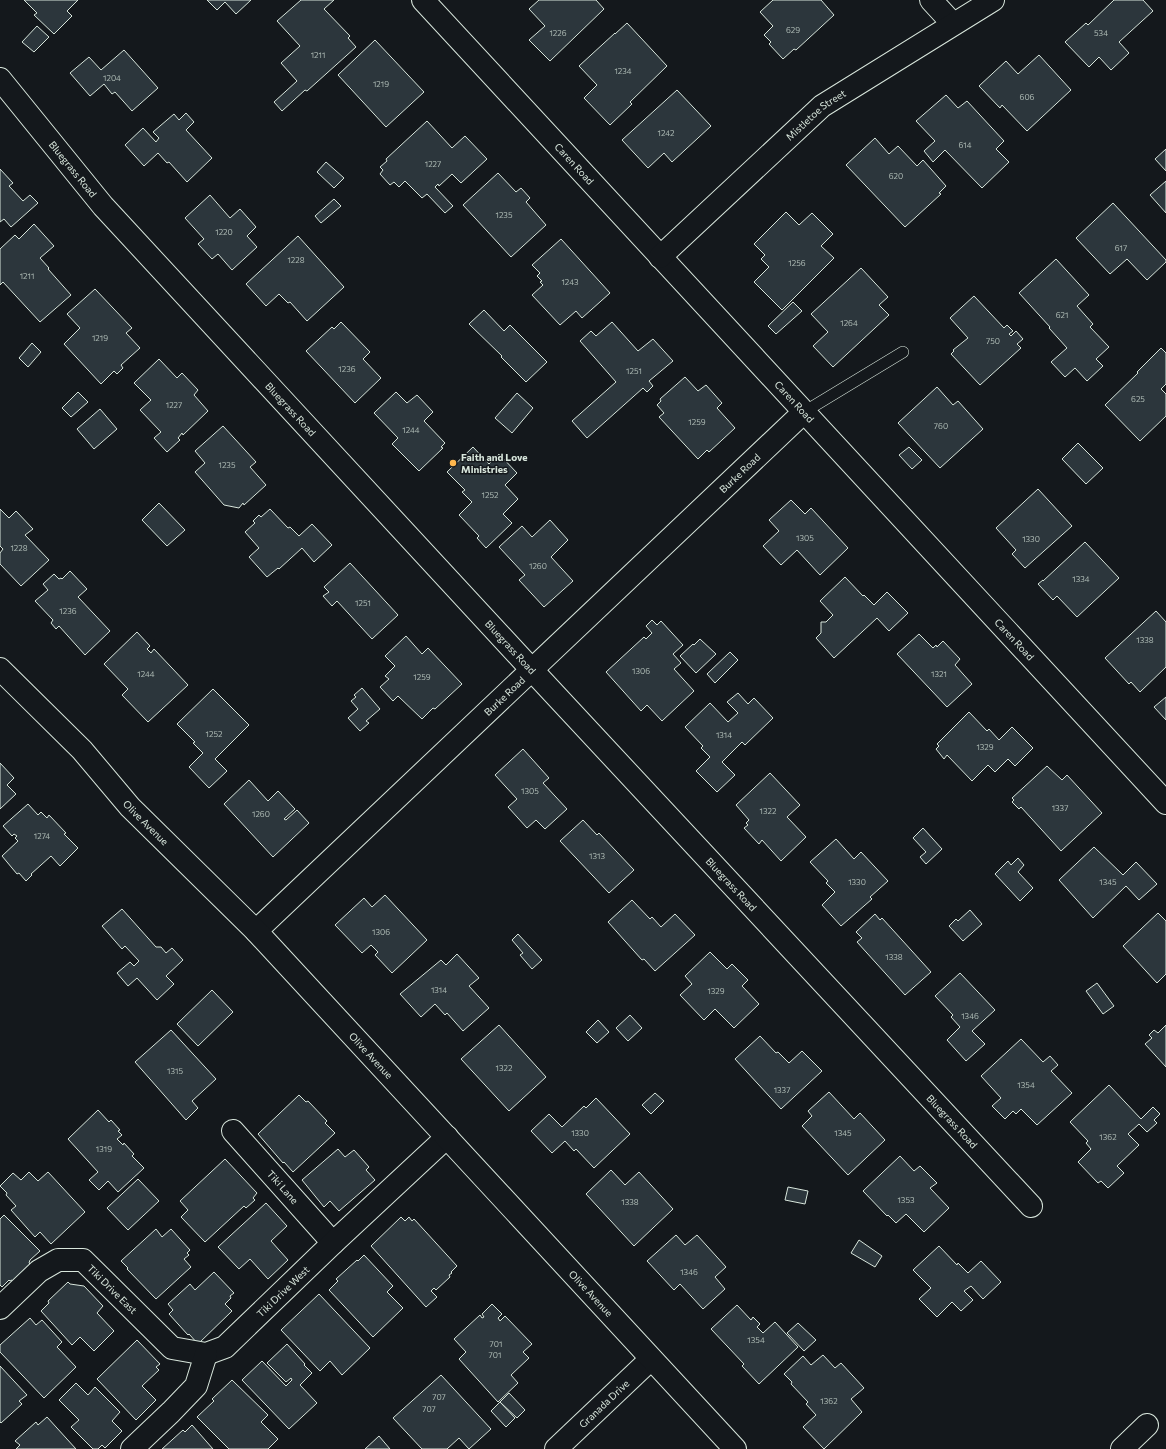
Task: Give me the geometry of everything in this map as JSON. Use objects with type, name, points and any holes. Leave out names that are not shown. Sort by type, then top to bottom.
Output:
[{"type":"street","name":"Caren Road","points":[[423,0],[1166,803]]},
{"type":"street","points":[[932,0],[953,24]]},
{"type":"street","name":"Mistletoe Street","points":[[660,257],[822,106],[993,0]]},
{"type":"street","name":"Bluegrass Road","points":[[0,79],[103,206],[1031,1206]]},
{"type":"street","name":"Burke Road","points":[[256,931],[804,412]]},
{"type":"street","name":"Olive Avenue","points":[[0,669],[82,750],[130,807],[256,931],[735,1449]]},
{"type":"street","name":"Tiki Lane","points":[[233,1131],[333,1243]]},
{"type":"street","name":"Tiki Drive West","points":[[206,1354],[225,1347],[333,1243],[447,1137]]},
{"type":"street","name":"Tiki Drive East","points":[[0,1308],[40,1271],[58,1260],[83,1260],[172,1348],[206,1354]]},
{"type":"street","points":[[132,1449],[196,1386],[206,1354]]},
{"type":"street","name":"Granada Drive","points":[[556,1449],[651,1359]]},
{"type":"street","points":[[1122,1449],[1147,1426]]},
{"type":"lane","points":[[804,412],[903,352]]},
{"type":"building","points":[[24,0],[78,0],[67,11],[72,16],[54,34],[34,15],[37,13]]},
{"type":"building","points":[[207,0],[251,0],[236,14],[225,2],[217,10]]},
{"type":"building","points":[[301,0],[334,0],[324,9],[350,36],[348,38],[356,47],[307,91],[305,90],[282,111],[274,102],[297,81],[281,63],[300,46],[277,21]]},
{"type":"building","points":[[539,0],[596,0],[604,9],[550,61],[529,40],[545,26],[529,9]]},
{"type":"building","points":[[773,0],[821,0],[834,15],[796,50],[794,49],[783,59],[769,44],[771,42],[764,35],[773,26],[760,12]]},
{"type":"building","points":[[1114,0],[1143,0],[1153,11],[1119,42],[1129,53],[1111,70],[1099,57],[1089,67],[1065,42],[1086,23],[1088,25]]},
{"type":"building","points":[[627,23],[667,66],[630,102],[632,104],[610,125],[584,98],[597,85],[579,66]]},
{"type":"building","points":[[37,26],[49,37],[34,52],[22,42]]},
{"type":"building","points":[[375,40],[424,92],[386,127],[338,75]]},
{"type":"building","points":[[124,50],[158,88],[132,111],[115,92],[112,94],[104,84],[90,96],[70,73],[89,57],[101,70]]},
{"type":"building","points":[[1039,55],[1071,90],[1027,131],[1002,105],[1000,108],[979,86],[1006,61],[1018,74]]},
{"type":"building","points":[[677,90],[711,126],[672,162],[664,153],[648,168],[622,140]]},
{"type":"building","points":[[946,95],[958,108],[967,101],[1004,141],[996,149],[1009,162],[982,188],[945,150],[933,162],[924,151],[935,141],[916,121]]},
{"type":"building","points":[[186,113],[194,122],[186,130],[212,158],[187,182],[169,162],[167,163],[158,153],[144,166],[125,145],[143,128],[156,142],[159,138],[153,132],[174,114],[179,120]]},
{"type":"building","points":[[427,121],[452,148],[465,136],[487,159],[461,183],[452,174],[439,186],[438,184],[435,187],[453,206],[445,213],[427,194],[422,198],[405,181],[399,187],[394,182],[390,185],[380,174],[383,170],[380,167],[387,161],[386,159]]},
{"type":"building","points":[[875,138],[889,154],[898,146],[917,166],[923,160],[946,186],[939,193],[941,194],[905,227],[846,165]]},
{"type":"building","points":[[1166,149],[1166,171],[1155,159]]},
{"type":"building","points":[[326,162],[344,178],[334,188],[317,172]]},
{"type":"building","points":[[0,169],[13,183],[9,186],[23,201],[30,195],[38,203],[11,227],[4,219],[0,222]]},
{"type":"building","points":[[498,173],[516,192],[521,188],[530,198],[526,202],[546,225],[511,257],[463,205]]},
{"type":"building","points":[[1166,181],[1166,213],[1150,195]]},
{"type":"building","points":[[210,195],[230,218],[240,209],[256,227],[247,236],[257,247],[232,270],[218,254],[212,259],[198,244],[204,239],[185,218]]},
{"type":"building","points":[[334,199],[341,206],[321,223],[315,216]]},
{"type":"building","points":[[1113,203],[1166,260],[1166,262],[1147,280],[1127,259],[1110,274],[1076,238]]},
{"type":"building","points":[[786,212],[799,225],[812,213],[833,234],[821,246],[834,258],[782,310],[754,282],[769,267],[761,259],[765,255],[754,244]]},
{"type":"building","points":[[34,224],[54,246],[40,258],[71,295],[40,322],[3,282],[0,285],[0,249],[15,235],[19,239]]},
{"type":"building","points":[[298,236],[344,287],[307,321],[290,302],[288,303],[279,294],[266,306],[246,284]]},
{"type":"building","points":[[561,239],[610,293],[582,318],[576,311],[560,325],[532,295],[543,285],[540,282],[542,281],[537,276],[540,273],[532,265]]},
{"type":"building","points":[[1056,259],[1089,295],[1077,306],[1093,324],[1090,327],[1109,347],[1096,359],[1103,366],[1087,381],[1075,368],[1065,377],[1051,362],[1067,348],[1019,293]]},
{"type":"building","points":[[861,268],[888,297],[879,305],[889,315],[833,367],[813,346],[828,332],[811,314]]},
{"type":"building","points":[[95,289],[132,328],[126,333],[140,348],[121,365],[123,368],[117,374],[114,371],[101,384],[64,344],[80,328],[67,314]]},
{"type":"building","points":[[974,296],[1004,328],[1007,325],[1013,331],[1009,334],[1011,336],[1016,331],[1023,339],[1017,344],[1021,348],[980,385],[951,354],[954,351],[953,350],[968,338],[950,318]]},
{"type":"building","points":[[793,302],[802,311],[776,334],[768,326]]},
{"type":"building","points":[[484,310],[504,331],[510,325],[547,362],[526,382],[469,324]]},
{"type":"building","points":[[341,322],[370,352],[363,359],[381,378],[355,403],[306,351],[332,327],[334,329]]},
{"type":"building","points":[[612,322],[638,351],[653,339],[673,361],[649,381],[653,386],[647,392],[643,388],[587,438],[572,421],[616,382],[580,341],[591,331],[596,336]]},
{"type":"building","points":[[32,343],[41,352],[28,367],[19,358]]},
{"type":"building","points":[[1161,348],[1166,353],[1166,384],[1161,389],[1166,394],[1166,416],[1140,441],[1105,405]]},
{"type":"building","points":[[159,359],[177,378],[182,373],[198,390],[194,395],[208,411],[183,435],[182,433],[178,438],[180,440],[167,452],[154,438],[161,432],[140,410],[151,400],[134,383]]},
{"type":"building","points":[[685,377],[698,391],[706,385],[722,403],[717,408],[735,428],[709,452],[707,450],[698,459],[659,417],[664,413],[657,405],[661,401],[660,399]]},
{"type":"building","points":[[937,387],[953,405],[958,401],[983,429],[940,468],[898,423]]},
{"type":"building","points":[[78,392],[88,402],[71,417],[62,408]]},
{"type":"building","points":[[396,392],[407,403],[417,395],[433,412],[424,421],[445,443],[441,447],[443,448],[419,471],[392,444],[398,438],[374,413]]},
{"type":"building","points":[[517,393],[533,408],[512,433],[495,418]]},
{"type":"building","points":[[100,409],[117,429],[94,449],[77,429]]},
{"type":"building","points":[[223,426],[256,462],[250,467],[266,485],[244,505],[243,503],[239,508],[224,505],[195,472],[205,463],[195,451]]},
{"type":"building","points":[[1078,443],[1103,468],[1086,484],[1062,459]]},
{"type":"building","points":[[473,447],[489,464],[499,454],[517,473],[505,485],[518,499],[503,514],[512,523],[486,548],[477,538],[479,536],[459,515],[472,502],[462,492],[465,490],[447,472]]},
{"type":"building","points":[[909,447],[922,460],[912,469],[899,455]]},
{"type":"building","points":[[1038,489],[1072,526],[1025,568],[1012,554],[1016,550],[996,528]]},
{"type":"building","points":[[791,500],[805,514],[811,508],[848,548],[820,575],[797,550],[781,565],[763,546],[779,531],[769,520]]},
{"type":"building","points":[[159,503],[185,530],[167,546],[142,520]]},
{"type":"building","points":[[0,509],[9,518],[16,511],[33,529],[25,535],[49,560],[21,586],[0,564],[0,553],[3,549],[0,546]]},
{"type":"building","points":[[270,509],[288,528],[290,527],[299,536],[312,524],[332,545],[314,562],[302,548],[279,569],[278,568],[267,577],[249,557],[259,548],[245,532],[255,523],[253,521],[259,515],[261,517]]},
{"type":"building","points":[[550,520],[568,540],[551,557],[573,581],[544,607],[519,580],[525,575],[499,547],[522,526],[532,537]]},
{"type":"building","points":[[1085,542],[1119,578],[1077,617],[1057,596],[1053,600],[1038,584]]},
{"type":"building","points":[[350,563],[398,615],[372,639],[337,601],[332,606],[323,596],[329,592],[324,587]]},
{"type":"building","points":[[70,571],[87,589],[78,597],[110,631],[85,655],[59,626],[56,629],[51,623],[53,620],[35,601],[48,590],[43,584],[54,574],[59,579],[62,579]]},
{"type":"building","points":[[845,577],[874,605],[887,592],[908,613],[889,631],[877,618],[834,658],[816,638],[821,633],[821,622],[826,622],[833,615],[820,601]]},
{"type":"building","points":[[1156,611],[1166,622],[1166,667],[1140,692],[1131,682],[1129,684],[1105,658]]},
{"type":"building","points":[[652,620],[657,625],[661,621],[683,645],[673,654],[681,663],[674,669],[694,691],[662,721],[647,705],[641,711],[606,672],[644,637],[646,639],[652,633],[646,626]]},
{"type":"building","points":[[137,632],[150,646],[147,649],[151,653],[154,649],[188,685],[148,722],[122,695],[128,689],[104,664]]},
{"type":"building","points":[[919,634],[933,648],[936,645],[937,647],[943,641],[960,659],[955,665],[972,684],[947,707],[897,654]]},
{"type":"building","points":[[406,636],[422,654],[428,648],[462,684],[422,719],[398,696],[393,701],[380,687],[389,679],[385,676],[395,666],[385,656]]},
{"type":"building","points":[[700,639],[716,654],[696,673],[680,656]]},
{"type":"building","points":[[730,652],[738,660],[715,683],[707,674]]},
{"type":"building","points":[[362,688],[380,709],[366,721],[369,723],[360,731],[348,718],[358,709],[351,701],[356,697],[354,695]]},
{"type":"building","points":[[213,689],[249,725],[215,759],[227,771],[209,788],[189,767],[203,753],[193,743],[195,742],[177,724]]},
{"type":"building","points":[[738,693],[748,704],[754,698],[773,718],[745,745],[742,742],[722,762],[735,775],[717,792],[696,771],[710,757],[701,748],[703,746],[685,727],[710,703],[728,722],[738,713],[727,702]]},
{"type":"building","points":[[1166,697],[1166,720],[1154,707]]},
{"type":"building","points":[[969,712],[987,731],[989,729],[999,740],[1012,727],[1033,748],[1015,766],[1008,759],[995,772],[988,765],[972,781],[947,755],[944,759],[936,749],[939,746],[937,744]]},
{"type":"building","points":[[523,749],[549,778],[543,783],[567,809],[545,829],[536,820],[527,828],[508,807],[517,799],[495,775]]},
{"type":"building","points":[[0,763],[14,778],[7,785],[16,794],[0,809]]},
{"type":"building","points":[[1047,766],[1062,780],[1067,775],[1102,813],[1061,851],[1021,807],[1019,809],[1012,802],[1014,800],[1012,798]]},
{"type":"building","points":[[770,773],[800,805],[787,817],[806,837],[781,861],[762,840],[759,844],[744,828],[748,825],[746,823],[749,820],[736,805]]},
{"type":"building","points":[[249,780],[268,801],[278,791],[295,809],[284,819],[286,820],[297,810],[309,823],[273,857],[224,804]]},
{"type":"building","points":[[28,804],[38,815],[41,812],[47,818],[49,815],[66,833],[64,834],[78,848],[60,866],[51,856],[31,874],[32,875],[26,881],[19,873],[17,874],[2,856],[18,841],[15,838],[17,836],[14,834],[12,836],[3,826]]},
{"type":"building","points":[[583,820],[597,835],[599,833],[634,870],[609,893],[560,841]]},
{"type":"building","points":[[923,828],[942,849],[926,864],[920,857],[926,852],[913,838]]},
{"type":"building","points":[[836,839],[854,859],[861,852],[888,881],[870,897],[872,899],[841,926],[822,905],[835,892],[826,883],[828,881],[810,862]]},
{"type":"building","points":[[1094,847],[1123,875],[1136,862],[1157,884],[1139,900],[1126,886],[1093,918],[1059,880]]},
{"type":"building","points":[[1018,858],[1024,865],[1018,872],[1033,888],[1020,901],[995,874],[1008,861],[1011,865]]},
{"type":"building","points":[[385,895],[427,940],[392,973],[375,955],[378,952],[371,945],[362,953],[335,925],[364,898],[372,907]]},
{"type":"building","points":[[632,900],[650,919],[652,917],[661,927],[675,914],[695,935],[655,971],[644,959],[642,960],[608,922]]},
{"type":"building","points":[[122,909],[156,947],[161,947],[166,953],[172,948],[183,960],[166,976],[174,984],[157,1000],[137,978],[128,986],[117,973],[130,962],[134,966],[139,961],[125,946],[122,949],[102,926]]},
{"type":"building","points":[[970,910],[982,924],[963,941],[949,926],[956,919],[958,921]]},
{"type":"building","points":[[1158,913],[1166,921],[1166,974],[1157,983],[1123,946]]},
{"type":"building","points":[[875,914],[880,920],[882,918],[931,972],[905,995],[857,942],[862,938],[856,932]]},
{"type":"building","points":[[518,934],[542,960],[532,969],[520,955],[523,953],[512,940]]},
{"type":"building","points":[[710,952],[727,969],[732,964],[748,980],[742,986],[759,1004],[734,1028],[715,1009],[704,1020],[680,995],[692,984],[685,976]]},
{"type":"building","points":[[457,954],[479,978],[469,986],[489,1008],[463,1031],[447,1013],[445,1015],[435,1004],[421,1017],[400,994],[441,960],[446,965]]},
{"type":"building","points":[[960,973],[995,1010],[972,1031],[985,1044],[966,1061],[947,1040],[960,1027],[951,1017],[953,1015],[935,996]]},
{"type":"building","points":[[1097,983],[1114,1006],[1103,1014],[1086,991]]},
{"type":"building","points":[[212,990],[233,1012],[198,1046],[177,1024]]},
{"type":"building","points":[[630,1015],[642,1028],[628,1041],[616,1028]]},
{"type":"building","points":[[598,1020],[609,1032],[597,1043],[586,1032]]},
{"type":"building","points":[[499,1025],[546,1077],[509,1111],[461,1059]]},
{"type":"building","points":[[1166,1025],[1166,1067],[1145,1044],[1152,1038],[1149,1035],[1154,1030],[1158,1033]]},
{"type":"building","points":[[171,1030],[216,1079],[192,1101],[198,1108],[186,1120],[135,1062]]},
{"type":"building","points":[[760,1036],[776,1053],[778,1052],[789,1063],[802,1051],[822,1071],[781,1109],[735,1059]]},
{"type":"building","points":[[1021,1039],[1043,1062],[1050,1056],[1058,1065],[1051,1071],[1072,1093],[1037,1125],[1021,1109],[1016,1114],[1013,1111],[1005,1119],[992,1106],[1001,1098],[981,1076]]},
{"type":"building","points":[[1109,1085],[1141,1119],[1153,1107],[1160,1114],[1154,1120],[1157,1123],[1147,1132],[1139,1124],[1128,1134],[1139,1145],[1117,1166],[1124,1173],[1108,1188],[1101,1181],[1098,1183],[1078,1162],[1091,1149],[1086,1143],[1088,1141],[1070,1122]]},
{"type":"building","points":[[829,1092],[854,1119],[860,1113],[885,1140],[848,1175],[802,1126],[812,1116],[808,1111]]},
{"type":"building","points":[[655,1093],[664,1101],[651,1114],[642,1105]]},
{"type":"building","points":[[299,1095],[306,1102],[308,1101],[327,1121],[325,1123],[335,1133],[293,1172],[284,1162],[283,1163],[258,1134]]},
{"type":"building","points":[[596,1098],[630,1134],[594,1168],[576,1149],[574,1151],[565,1141],[552,1153],[531,1131],[549,1114],[562,1127],[584,1106],[586,1108]]},
{"type":"building","points":[[98,1110],[109,1122],[111,1120],[120,1130],[118,1131],[122,1135],[117,1139],[123,1145],[124,1143],[134,1154],[132,1156],[144,1168],[118,1192],[108,1181],[99,1190],[89,1180],[98,1172],[68,1139]]},
{"type":"building","points":[[338,1149],[345,1157],[354,1150],[369,1167],[366,1170],[375,1180],[339,1211],[330,1201],[324,1207],[302,1180]]},
{"type":"building","points":[[900,1156],[914,1171],[920,1166],[937,1183],[930,1188],[949,1208],[924,1232],[906,1214],[896,1223],[888,1215],[887,1216],[863,1191]]},
{"type":"building","points":[[225,1159],[257,1193],[253,1198],[255,1200],[246,1208],[244,1206],[205,1242],[181,1217],[188,1210],[180,1201]]},
{"type":"building","points":[[611,1170],[625,1185],[639,1172],[673,1209],[634,1246],[586,1194]]},
{"type":"building","points":[[29,1172],[38,1181],[48,1172],[85,1212],[51,1244],[40,1232],[35,1237],[11,1210],[16,1206],[0,1186],[13,1173],[21,1180]]},
{"type":"building","points":[[138,1179],[159,1201],[128,1230],[107,1208]]},
{"type":"building","points":[[788,1187],[808,1191],[805,1204],[785,1200]]},
{"type":"building","points":[[266,1203],[287,1226],[271,1241],[288,1260],[268,1279],[250,1259],[239,1269],[218,1247]]},
{"type":"building","points":[[4,1215],[40,1251],[30,1260],[30,1264],[13,1281],[9,1280],[2,1287],[0,1285],[0,1219]]},
{"type":"building","points":[[401,1217],[405,1221],[409,1217],[412,1221],[414,1219],[457,1266],[449,1275],[450,1277],[436,1290],[434,1288],[431,1291],[437,1297],[426,1307],[371,1246]]},
{"type":"building","points":[[156,1229],[162,1237],[171,1229],[190,1250],[187,1253],[189,1255],[184,1259],[191,1267],[156,1299],[121,1261]]},
{"type":"building","points":[[676,1235],[685,1245],[697,1235],[726,1267],[715,1277],[725,1289],[703,1309],[680,1284],[674,1290],[647,1261]]},
{"type":"building","points":[[859,1240],[882,1256],[875,1267],[851,1253]]},
{"type":"building","points":[[939,1246],[957,1265],[958,1263],[968,1273],[981,1261],[1001,1282],[983,1299],[971,1286],[964,1291],[973,1300],[961,1311],[952,1302],[937,1317],[919,1299],[931,1288],[913,1270]]},
{"type":"building","points":[[364,1255],[393,1286],[387,1292],[403,1308],[373,1337],[329,1290],[338,1281],[336,1279]]},
{"type":"building","points":[[214,1272],[234,1293],[225,1304],[232,1311],[198,1344],[169,1314],[173,1310],[168,1304],[190,1284],[195,1290]]},
{"type":"building","points":[[68,1282],[70,1284],[84,1286],[103,1306],[97,1313],[114,1331],[94,1351],[80,1337],[72,1345],[41,1311],[49,1303],[48,1301]]},
{"type":"building","points":[[319,1294],[370,1348],[342,1375],[330,1361],[320,1371],[281,1330]]},
{"type":"building","points":[[492,1304],[502,1314],[498,1318],[500,1321],[505,1316],[532,1344],[523,1352],[529,1358],[511,1375],[518,1383],[498,1402],[459,1359],[466,1352],[454,1339],[480,1315],[482,1318],[484,1317],[482,1314]]},
{"type":"building","points":[[737,1305],[751,1320],[753,1317],[760,1324],[757,1327],[763,1333],[775,1322],[798,1347],[759,1384],[742,1366],[744,1364],[711,1329]]},
{"type":"building","points":[[30,1318],[36,1325],[42,1320],[62,1342],[57,1347],[76,1367],[44,1398],[0,1352],[0,1345]]},
{"type":"building","points":[[798,1323],[816,1340],[804,1351],[787,1333]]},
{"type":"building","points":[[137,1340],[160,1364],[156,1367],[159,1370],[142,1386],[156,1400],[136,1420],[97,1379]]},
{"type":"building","points":[[287,1344],[312,1373],[300,1385],[317,1403],[289,1429],[242,1380],[262,1361],[286,1386],[292,1380],[291,1378],[286,1382],[267,1363]]},
{"type":"building","points":[[823,1355],[835,1368],[841,1363],[864,1388],[851,1399],[862,1412],[824,1449],[803,1427],[816,1415],[806,1404],[808,1402],[784,1374],[803,1356],[811,1365]]},
{"type":"building","points":[[0,1366],[27,1395],[19,1401],[22,1404],[1,1423],[0,1422]]},
{"type":"building","points":[[441,1375],[491,1429],[469,1449],[459,1438],[447,1449],[422,1449],[393,1418]]},
{"type":"building","points":[[232,1380],[268,1415],[261,1422],[278,1439],[268,1449],[229,1449],[197,1417],[214,1401],[212,1399]]},
{"type":"building","points":[[76,1383],[88,1395],[95,1387],[120,1412],[112,1421],[122,1431],[105,1448],[102,1445],[98,1449],[93,1449],[71,1427],[79,1420],[59,1400]]},
{"type":"building","points":[[509,1393],[525,1410],[517,1418],[500,1402]]},
{"type":"building","points":[[500,1402],[515,1418],[506,1427],[491,1411]]},
{"type":"building","points":[[47,1417],[76,1449],[16,1449],[20,1445],[15,1441],[36,1422],[38,1425]]},
{"type":"building","points":[[192,1425],[213,1449],[162,1449],[183,1430],[185,1432]]},
{"type":"building","points":[[379,1436],[390,1449],[365,1449]]},
{"type":"place","name":"Faith and Love Ministries","points":[[453,463]]}]
